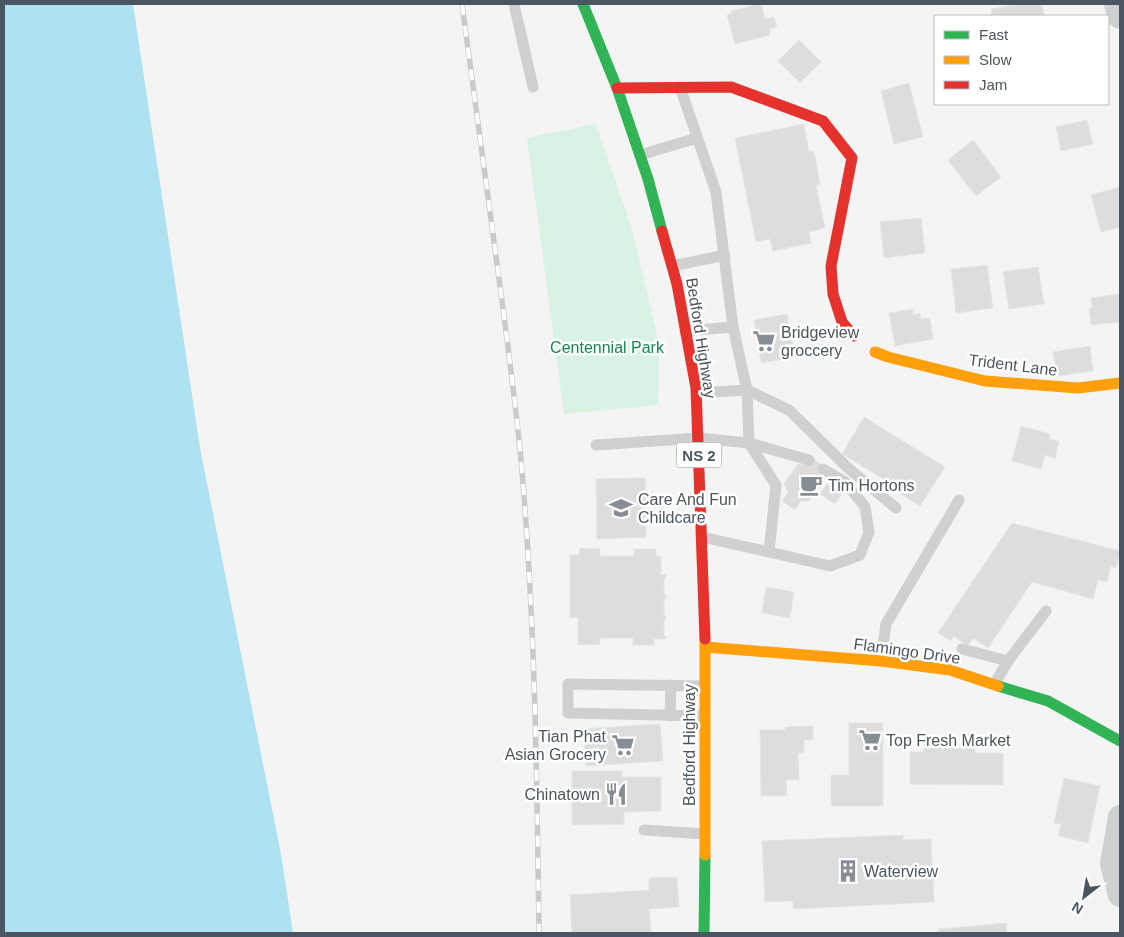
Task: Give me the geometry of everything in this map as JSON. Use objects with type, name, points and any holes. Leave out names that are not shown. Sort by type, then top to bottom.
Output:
[{"type":"street","name":"Bedford Highway","points":[[583,4],[617,88],[648,179],[677,284],[696,392],[705,647],[706,834],[704,933]]},
{"type":"street","points":[[1116,4],[1120,17]]},
{"type":"street","points":[[617,88],[731,86],[823,120],[852,158],[831,266],[833,294],[842,322],[854,336]]},
{"type":"street","name":"Trident Lane","points":[[875,352],[888,357],[985,381],[1078,388],[1120,383]]},
{"type":"street","name":"Flamingo Drive","points":[[705,647],[881,661],[950,670],[994,686],[1048,701],[1120,740]]},
{"type":"street","points":[[1120,817],[1112,864],[1120,895]]},
{"type":"lane","points":[[514,4],[533,87]]},
{"type":"lane","points":[[680,87],[716,192],[733,327],[746,390],[749,442],[776,485],[769,552]]},
{"type":"lane","points":[[640,155],[697,138]]},
{"type":"lane","points":[[672,266],[725,255]]},
{"type":"lane","points":[[685,331],[733,327]]},
{"type":"lane","points":[[696,392],[746,390],[790,410],[848,468],[896,508]]},
{"type":"lane","points":[[596,445],[698,438],[749,442],[809,460]]},
{"type":"lane","points":[[702,537],[830,566],[860,555],[869,532],[865,507],[845,482],[823,469]]},
{"type":"lane","points":[[881,661],[886,624],[959,500]]},
{"type":"lane","points":[[994,686],[1008,661],[1046,611]]},
{"type":"lane","points":[[962,649],[1008,661]]},
{"type":"lane","points":[[705,686],[568,684],[568,713],[705,716]]},
{"type":"lane","points":[[670,716],[671,685]]},
{"type":"lane","points":[[644,830],[706,834]]},
{"type":"green space","name":"Centennial Park","points":[[596,124],[632,229],[659,343],[658,405],[564,414],[527,138]]},
{"type":"water","points":[[4,4],[133,4],[200,448],[281,854],[293,933],[4,933]]},
{"type":"building","points":[[761,4],[765,19],[774,17],[777,27],[769,29],[770,35],[735,44],[727,15],[732,14],[731,11]]},
{"type":"building","points":[[1020,4],[1042,4],[1044,15],[992,15],[991,9]]},
{"type":"building","points":[[799,40],[821,62],[800,83],[778,61]]},
{"type":"building","points":[[909,83],[923,137],[894,144],[881,91]]},
{"type":"building","points":[[1087,120],[1093,144],[1061,151],[1056,127]]},
{"type":"building","points":[[804,124],[809,152],[814,151],[820,184],[816,185],[825,228],[809,232],[811,243],[773,251],[770,239],[756,242],[735,138]]},
{"type":"building","points":[[973,140],[1001,177],[976,196],[948,160]]},
{"type":"building","points":[[1120,187],[1120,227],[1101,232],[1091,195]]},
{"type":"building","points":[[921,218],[925,253],[884,258],[880,222]]},
{"type":"building","points":[[987,265],[993,308],[956,313],[951,269]]},
{"type":"building","points":[[1038,267],[1044,304],[1009,309],[1003,272]]},
{"type":"building","points":[[1120,294],[1120,322],[1091,325],[1089,308],[1092,307],[1091,298]]},
{"type":"building","points":[[913,309],[913,315],[920,313],[921,319],[930,318],[933,339],[895,346],[889,313]]},
{"type":"building","points":[[787,314],[795,357],[761,363],[754,320]]},
{"type":"building","points":[[1090,346],[1093,371],[1057,376],[1053,352]]},
{"type":"building","points":[[864,417],[945,467],[920,506],[883,483],[885,480],[842,454]]},
{"type":"building","points":[[1021,426],[1050,434],[1049,439],[1059,441],[1055,458],[1045,455],[1041,469],[1012,461]]},
{"type":"building","points":[[811,457],[824,467],[820,473],[823,481],[809,501],[801,501],[795,510],[782,501],[788,492],[784,484],[798,464],[806,464]]},
{"type":"building","name":"Care And Fun Childcare","points":[[645,478],[646,537],[597,539],[596,479]]},
{"type":"building","points":[[827,484],[842,493],[835,504],[820,494]]},
{"type":"building","points":[[1012,523],[1120,551],[1116,568],[1111,566],[1107,582],[1098,580],[1093,599],[1032,582],[988,648],[973,638],[967,646],[954,636],[951,641],[938,633]]},
{"type":"building","points":[[580,548],[600,549],[600,556],[634,556],[634,549],[656,549],[656,556],[661,556],[661,575],[666,574],[666,579],[664,578],[664,595],[666,595],[666,599],[664,599],[664,615],[666,616],[666,619],[664,619],[665,639],[654,639],[654,645],[633,645],[633,638],[600,638],[600,644],[578,645],[578,618],[570,618],[570,555],[579,555]]},
{"type":"building","points":[[766,587],[794,592],[790,618],[762,613]]},
{"type":"building","points":[[849,723],[883,723],[883,806],[831,806],[831,775],[849,775]]},
{"type":"building","name":"Tian Phat Asian Grocery","points":[[660,724],[663,761],[586,766],[583,729]]},
{"type":"building","points":[[813,726],[813,740],[804,740],[804,753],[798,753],[799,780],[786,780],[787,796],[761,796],[760,730],[785,730],[785,727]]},
{"type":"building","points":[[924,748],[975,748],[975,753],[1003,753],[1003,785],[910,784],[910,752],[924,752]]},
{"type":"building","name":"Chinatown","points":[[572,771],[622,771],[622,777],[661,777],[661,811],[624,812],[624,824],[572,825]]},
{"type":"building","points":[[1064,778],[1100,786],[1088,843],[1059,836],[1061,824],[1054,823]]},
{"type":"building","name":"Waterview","points":[[903,835],[903,840],[931,839],[934,902],[794,909],[793,901],[765,902],[762,841]]},
{"type":"building","points":[[677,877],[679,907],[649,909],[651,932],[572,933],[570,895],[649,890],[649,878]]},
{"type":"building","points":[[1006,923],[1007,933],[939,933],[938,929]]},
{"type":"railway","points":[[462,4],[515,400],[526,519],[536,755],[539,933]]},
{"type":"traffic: fast","points":[[583,4],[617,88],[648,179],[662,231]]},
{"type":"traffic: fast","points":[[998,686],[1048,701],[1120,741]]},
{"type":"traffic: fast","points":[[704,933],[705,855]]},
{"type":"traffic: slow","points":[[875,352],[888,357],[985,381],[1078,388],[1120,383]]},
{"type":"traffic: slow","points":[[705,639],[705,855]]},
{"type":"traffic: slow","points":[[705,647],[881,661],[950,670],[998,686]]},
{"type":"traffic: jam","points":[[617,88],[731,87],[823,121],[852,158],[831,266],[833,294],[842,322],[854,336]]},
{"type":"traffic: jam","points":[[662,231],[677,284],[696,388],[705,639]]},
{"type":"place","name":"Bridgeview groccery","points":[[764,341]]},
{"type":"place","name":"Tim Hortons","points":[[811,485]]},
{"type":"place","name":"Care And Fun Childcare","points":[[621,508]]},
{"type":"place","name":"Top Fresh Market","points":[[870,740]]},
{"type":"place","name":"Tian Phat Asian Grocery","points":[[623,745]]},
{"type":"place","name":"Chinatown","points":[[616,794]]},
{"type":"place","name":"Waterview","points":[[848,871]]}]
